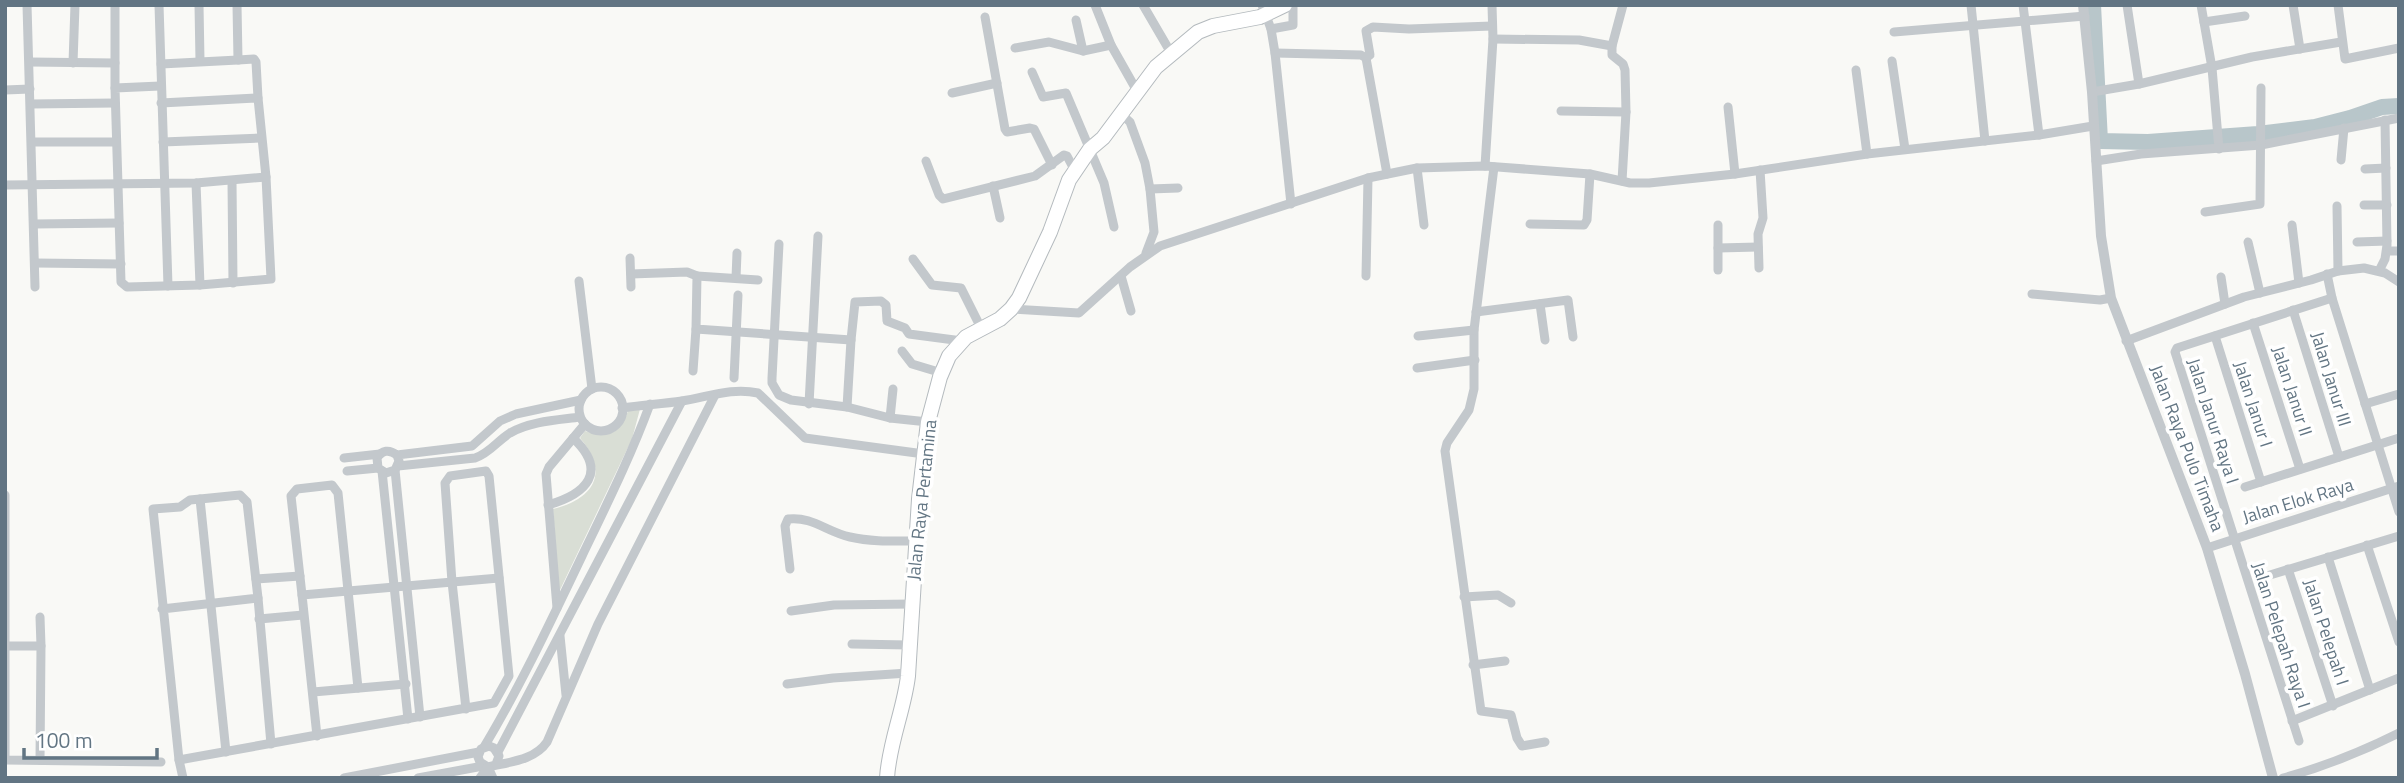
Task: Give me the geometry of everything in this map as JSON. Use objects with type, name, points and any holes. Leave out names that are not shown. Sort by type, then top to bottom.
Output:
[{"type":"main road","name":"Jalan Raya Pertamina","points":[[887,778],[908,673],[916,541],[928,422],[949,356],[961,341],[1000,319],[1019,298],[1050,232],[1069,180],[1090,149],[1102,138],[1156,67],[1198,32],[1213,26],[1243,22],[1264,10],[1285,5]]},
{"type":"street","points":[[27,5],[35,287]]},
{"type":"street","points":[[74,63],[75,5]]},
{"type":"street","points":[[115,5],[115,103],[121,282],[127,287],[168,286],[266,281],[272,278],[256,62],[254,59],[161,64]]},
{"type":"street","points":[[159,5],[168,286]]},
{"type":"street","points":[[199,5],[200,61]]},
{"type":"street","points":[[237,5],[238,60]]},
{"type":"street","points":[[1094,5],[1111,45],[1137,91]]},
{"type":"street","points":[[1143,5],[1171,53]]},
{"type":"street","points":[[1271,29],[1293,26],[1293,5]]},
{"type":"street","points":[[1492,5],[1489,166],[1474,330],[1474,389],[1469,410],[1447,443],[1445,452],[1480,711],[1511,715],[1522,746],[1545,742]]},
{"type":"street","points":[[1622,181],[1626,112],[1625,70],[1623,64],[1612,55],[1612,46],[1623,5]]},
{"type":"street","points":[[1972,5],[1985,141]]},
{"type":"street","points":[[2023,5],[2039,135]]},
{"type":"street","points":[[2127,5],[2139,84]]},
{"type":"street","points":[[2201,5],[2212,68],[2219,142]]},
{"type":"street","points":[[2293,5],[2300,49]]},
{"type":"street","points":[[2338,5],[2343,56],[2347,59],[2399,48]]},
{"type":"street","points":[[1264,10],[1271,29],[1275,54],[1291,204]]},
{"type":"street","points":[[1894,32],[2025,20],[2084,10]]},
{"type":"street","name":"Jalan Raya Pulo Timaha","points":[[2084,10],[2098,92],[2093,126],[2098,161],[2101,236],[2110,298],[2133,338],[2210,546],[2273,778]]},
{"type":"street","points":[[2204,23],[2245,16]]},
{"type":"street","points":[[985,17],[1005,131],[1030,128],[1034,130],[1052,165]]},
{"type":"street","points":[[1076,20],[1083,51]]},
{"type":"street","points":[[1366,58],[1370,55],[1366,31],[1373,27],[1409,29],[1492,26]]},
{"type":"street","points":[[1493,39],[1579,40],[1612,46]]},
{"type":"street","points":[[1015,48],[1049,42],[1083,51],[1111,45]]},
{"type":"street","points":[[2098,92],[2252,57],[2341,42]]},
{"type":"street","points":[[1275,54],[1361,55],[1366,58],[1387,174]]},
{"type":"street","points":[[1892,61],[1905,149]]},
{"type":"street","points":[[30,62],[115,63]]},
{"type":"street","points":[[1856,70],[1867,154]]},
{"type":"street","points":[[1032,72],[1043,97],[1066,93],[1104,183],[1114,227]]},
{"type":"street","points":[[952,93],[997,83]]},
{"type":"street","points":[[115,88],[160,86]]},
{"type":"street","points":[[2205,212],[2259,204],[2261,88]]},
{"type":"street","points":[[5,90],[30,89]]},
{"type":"street","points":[[161,103],[258,99]]},
{"type":"street","points":[[31,104],[115,103]]},
{"type":"street","points":[[1728,107],[1735,174]]},
{"type":"street","points":[[1561,111],[1626,112]]},
{"type":"street","points":[[1121,114],[1130,122],[1145,163],[1150,190],[1154,232],[1145,254]]},
{"type":"street","points":[[2098,161],[2219,142],[2344,128],[2399,117]]},
{"type":"street","points":[[2379,271],[2387,251],[2385,120]]},
{"type":"street","points":[[1011,309],[1079,313],[1145,254],[1190,236],[1368,178],[1417,168],[1489,166],[1590,174],[1622,181],[1650,183],[2093,126]]},
{"type":"street","points":[[2341,160],[2344,128]]},
{"type":"street","points":[[163,142],[261,138]]},
{"type":"street","points":[[32,142],[116,142]]},
{"type":"street","points":[[926,161],[943,199],[1035,176],[1062,156],[1066,156],[1075,172]]},
{"type":"street","points":[[1417,168],[1424,225]]},
{"type":"street","points":[[2364,169],[2386,168]]},
{"type":"street","points":[[1759,268],[1758,233],[1763,218],[1760,170]]},
{"type":"street","points":[[1530,224],[1584,225],[1587,220],[1590,174]]},
{"type":"street","points":[[5,185],[196,183],[266,177]]},
{"type":"street","points":[[1366,276],[1368,178]]},
{"type":"street","points":[[232,181],[233,283]]},
{"type":"street","points":[[196,183],[200,285]]},
{"type":"street","points":[[993,186],[1000,218]]},
{"type":"street","points":[[1150,190],[1178,188]]},
{"type":"street","points":[[2364,205],[2387,205]]},
{"type":"street","points":[[2337,206],[2338,271]]},
{"type":"street","points":[[34,224],[119,223]]},
{"type":"street","points":[[1718,225],[1718,270]]},
{"type":"street","points":[[2291,225],[2299,283]]},
{"type":"street","points":[[809,404],[818,236]]},
{"type":"street","points":[[2357,242],[2387,241]]},
{"type":"street","points":[[2248,242],[2260,293]]},
{"type":"street","points":[[779,244],[772,378],[779,395],[809,404],[847,407],[890,418],[928,422]]},
{"type":"street","points":[[1718,248],[1758,247]]},
{"type":"street","points":[[2387,251],[2399,251]]},
{"type":"street","points":[[736,278],[737,253]]},
{"type":"street","points":[[630,258],[631,287]]},
{"type":"street","points":[[913,259],[932,285],[961,288],[981,328]]},
{"type":"street","points":[[35,263],[121,264]]},
{"type":"street","points":[[2133,338],[2225,304],[2338,271],[2364,268],[2379,271],[2399,282]]},
{"type":"street","points":[[631,274],[687,272],[697,276],[758,280]]},
{"type":"street","points":[[2328,274],[2332,298],[2365,404],[2395,487],[2399,512]]},
{"type":"street","points":[[693,371],[697,276]]},
{"type":"street","points":[[1121,276],[1132,311]]},
{"type":"street","points":[[2221,277],[2225,304]]},
{"type":"street","points":[[579,281],[592,389]]},
{"type":"street","points":[[2032,294],[2110,298]]},
{"type":"street","points":[[734,378],[738,295]]},
{"type":"street","name":"Jalan Janur Raya I","points":[[2229,540],[2175,352],[2177,348],[2332,298]]},
{"type":"street","points":[[1476,312],[1568,300],[1573,337]]},
{"type":"street","points":[[847,407],[855,302],[881,301],[886,305],[889,323],[905,328],[909,334],[961,341]]},
{"type":"street","points":[[1540,304],[1545,340]]},
{"type":"street","name":"Jalan Janur III","points":[[2293,310],[2339,457]]},
{"type":"street","name":"Jalan Janur II","points":[[2253,323],[2300,469]]},
{"type":"street","points":[[696,329],[851,340]]},
{"type":"street","points":[[1418,336],[1474,330]]},
{"type":"street","name":"Jalan Janur I","points":[[2215,336],[2261,482]]},
{"type":"street","points":[[902,351],[912,364],[942,373]]},
{"type":"street","points":[[1417,368],[1475,360]]},
{"type":"street","points":[[592,389],[608,389],[620,400],[620,420],[610,429],[597,430],[583,420],[579,408],[581,400],[592,389]]},
{"type":"street","points":[[890,418],[893,389]]},
{"type":"street","points":[[622,408],[682,401],[733,390],[758,393],[801,435],[811,440],[924,454]]},
{"type":"street","points":[[2365,404],[2399,394]]},
{"type":"street","points":[[418,778],[445,776],[471,768],[527,758],[542,750],[598,624],[715,395]]},
{"type":"street","points":[[344,458],[389,451],[397,455],[472,446],[500,421],[516,414],[581,400]]},
{"type":"street","points":[[480,778],[489,766],[498,760],[498,752],[682,401]]},
{"type":"street","points":[[493,778],[489,766],[478,757],[514,696],[557,610],[636,442],[650,404]]},
{"type":"street","points":[[566,698],[546,474],[583,420]]},
{"type":"street","points":[[347,471],[380,470],[386,473],[397,468],[475,458],[485,455],[508,434],[521,428],[583,420]]},
{"type":"street","points":[[548,505],[576,494],[589,480],[590,462],[573,438]]},
{"type":"street","points":[[2245,487],[2399,438]]},
{"type":"street","points":[[636,442],[653,453]]},
{"type":"street","points":[[380,454],[377,458],[395,587],[408,719]]},
{"type":"street","points":[[397,455],[406,586],[420,717]]},
{"type":"street","points":[[178,760],[317,736],[494,704],[509,676],[489,477],[486,471],[450,476],[446,479],[452,582],[466,709]]},
{"type":"street","points":[[317,736],[291,496],[297,489],[332,485],[338,493],[358,688]]},
{"type":"street","name":"Jalan Elok Raya","points":[[2210,546],[2395,487]]},
{"type":"street","points":[[5,495],[5,760],[161,762]]},
{"type":"street","points":[[183,778],[178,760],[153,509],[180,507],[190,500],[244,496],[247,502],[256,579],[271,744]]},
{"type":"street","points":[[200,499],[226,752]]},
{"type":"street","points":[[790,569],[785,526],[788,519],[813,521],[849,537],[879,541],[916,541]]},
{"type":"street","points":[[2270,575],[2399,536]]},
{"type":"street","name":"Jalan Pelepah Raya I","points":[[2229,540],[2299,741]]},
{"type":"street","points":[[2367,545],[2399,642]]},
{"type":"street","points":[[2328,557],[2370,690]]},
{"type":"street","name":"Jalan Pelepah I","points":[[2288,569],[2333,705]]},
{"type":"street","points":[[256,579],[300,576]]},
{"type":"street","points":[[302,596],[499,578]]},
{"type":"street","points":[[1464,597],[1498,595],[1511,603]]},
{"type":"street","points":[[162,609],[258,598]]},
{"type":"street","points":[[791,611],[834,605],[912,604]]},
{"type":"street","points":[[259,619],[303,615]]},
{"type":"street","points":[[40,617],[40,760]]},
{"type":"street","points":[[852,645],[909,645]]},
{"type":"street","points":[[6,646],[41,646]]},
{"type":"street","points":[[1473,665],[1505,661]]},
{"type":"street","points":[[787,684],[908,673]]},
{"type":"street","points":[[2292,720],[2399,678]]},
{"type":"street","points":[[313,692],[405,684]]},
{"type":"street","points":[[2283,778],[2362,751],[2399,733]]},
{"type":"street","points":[[344,778],[482,749],[494,748],[498,752]]},
{"type":"street","points":[[464,778],[471,768]]},
{"type":"shaded area","points":[[640,409],[632,439],[559,592],[553,509],[579,499],[593,483],[595,473],[594,462],[580,438],[585,431],[612,433],[621,425],[628,411]]},
{"type":"waterway","points":[[2093,5],[2100,141],[2148,142],[2258,134],[2315,127],[2382,107],[2399,106]]}]
